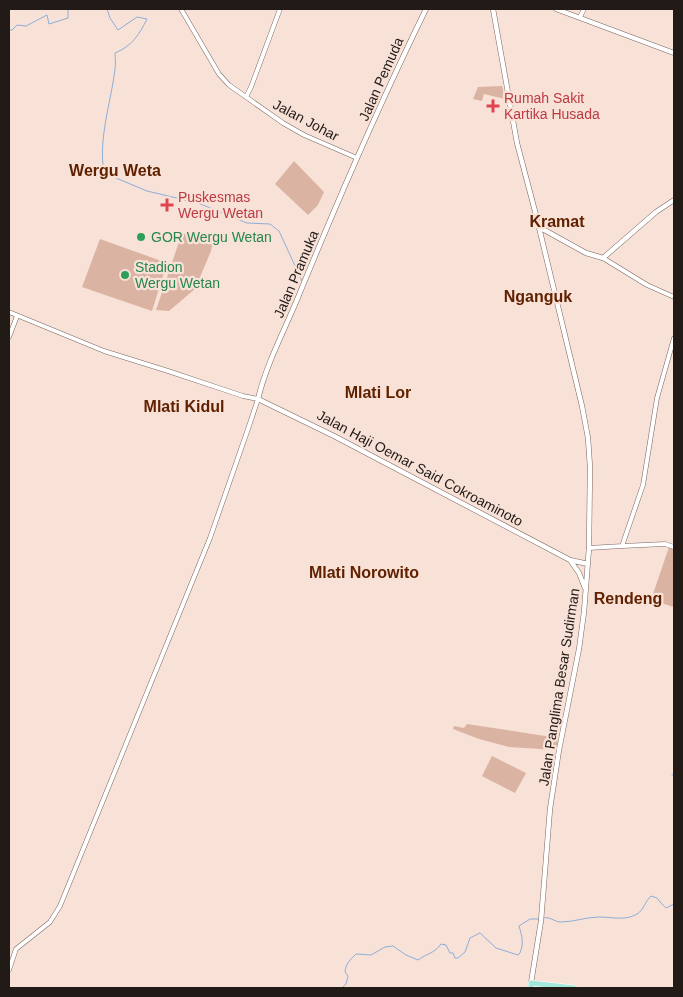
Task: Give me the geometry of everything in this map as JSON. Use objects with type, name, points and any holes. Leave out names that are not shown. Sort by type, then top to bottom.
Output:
[{"type":"main road","name":"Jalan Pemuda","points":[[357,158],[403,54],[426,9]]},
{"type":"main road","name":"Jalan Panglima Besar Sudirman","points":[[493,9],[517,143],[587,428],[590,497],[586,592],[579,649],[559,750],[550,809],[542,913],[531,986]]},
{"type":"main road","points":[[556,9],[674,53]]},
{"type":"main road","name":"Jalan Pramuka","points":[[259,399],[267,368],[357,158]]},
{"type":"main road","points":[[539,228],[586,253],[602,258],[656,212],[674,200]]},
{"type":"main road","name":"Jalan Haji Oemar Said Cokroaminoto","points":[[259,399],[343,440],[570,560],[588,564]]},
{"type":"main road","points":[[570,560],[579,573],[586,592]]},
{"type":"main road","points":[[531,986],[574,988]]},
{"type":"street","name":"Jalan Johar","points":[[181,9],[219,74],[229,84],[283,124],[357,158]]},
{"type":"street","points":[[246,97],[280,9]]},
{"type":"street","points":[[580,17],[584,9]]},
{"type":"street","points":[[602,258],[647,285],[674,297]]},
{"type":"street","points":[[9,312],[104,352],[243,396],[259,399],[210,538],[60,906],[50,922],[16,949],[9,970]]},
{"type":"street","points":[[9,337],[17,316]]},
{"type":"street","points":[[622,546],[643,485],[657,398],[674,338]]},
{"type":"street","points":[[589,548],[665,544],[674,547]]},
{"type":"shaded area","points":[[502,86],[505,99],[484,94],[482,101],[473,99],[478,87]]},
{"type":"shaded area","points":[[294,161],[324,192],[318,205],[308,215],[275,184]]},
{"type":"shaded area","points":[[182,233],[210,242],[212,245],[211,251],[195,289],[169,311],[156,310]]},
{"type":"shaded area","name":"Stadion Wergu Wetan","points":[[100,239],[167,263],[152,311],[82,287]]},
{"type":"shaded area","points":[[669,547],[674,549],[674,607],[651,600]]},
{"type":"shaded area","points":[[467,724],[558,738],[556,750],[509,747],[479,739],[453,729],[454,726],[464,728]]},
{"type":"shaded area","points":[[492,756],[526,773],[515,793],[482,776]]},
{"type":"waterway","points":[[9,30],[12,30],[17,25],[26,26],[47,15],[49,24],[68,18],[68,9]]},
{"type":"waterway","points":[[107,9],[110,18],[118,30],[137,17],[147,19],[134,39],[126,47],[115,53],[115,69],[104,134],[104,173],[147,191],[198,203],[247,223],[270,224],[279,231],[302,281]]},
{"type":"waterway","points":[[543,918],[561,922],[594,917],[619,918],[633,916],[643,908],[651,896],[657,898],[666,908],[674,904]]},
{"type":"waterway","points":[[342,988],[346,984],[348,976],[345,972],[346,966],[356,954],[371,955],[385,947],[393,946],[406,955],[418,960],[441,944],[446,945],[450,953],[453,953],[455,958],[458,958],[465,952],[470,938],[480,933],[496,948],[518,955],[522,943],[519,926],[530,919],[539,919]]},
{"type":"place","name":"Rumah Sakit Kartika Husada","points":[[493,106]]},
{"type":"place","name":"Puskesmas Wergu Wetan","points":[[167,205]]},
{"type":"place","name":"GOR Wergu Wetan","points":[[141,237]]},
{"type":"place","name":"Stadion Wergu Wetan","points":[[125,275]]},
{"type":"district","name":"Wergu Weta","points":[[115,170]]},
{"type":"district","name":"Kramat","points":[[557,221]]},
{"type":"district","name":"Nganguk","points":[[538,296]]},
{"type":"district","name":"Mlati Lor","points":[[378,392]]},
{"type":"district","name":"Mlati Kidul","points":[[184,406]]},
{"type":"district","name":"Mlati Norowito","points":[[364,572]]},
{"type":"district","name":"Rendeng","points":[[628,598]]}]
